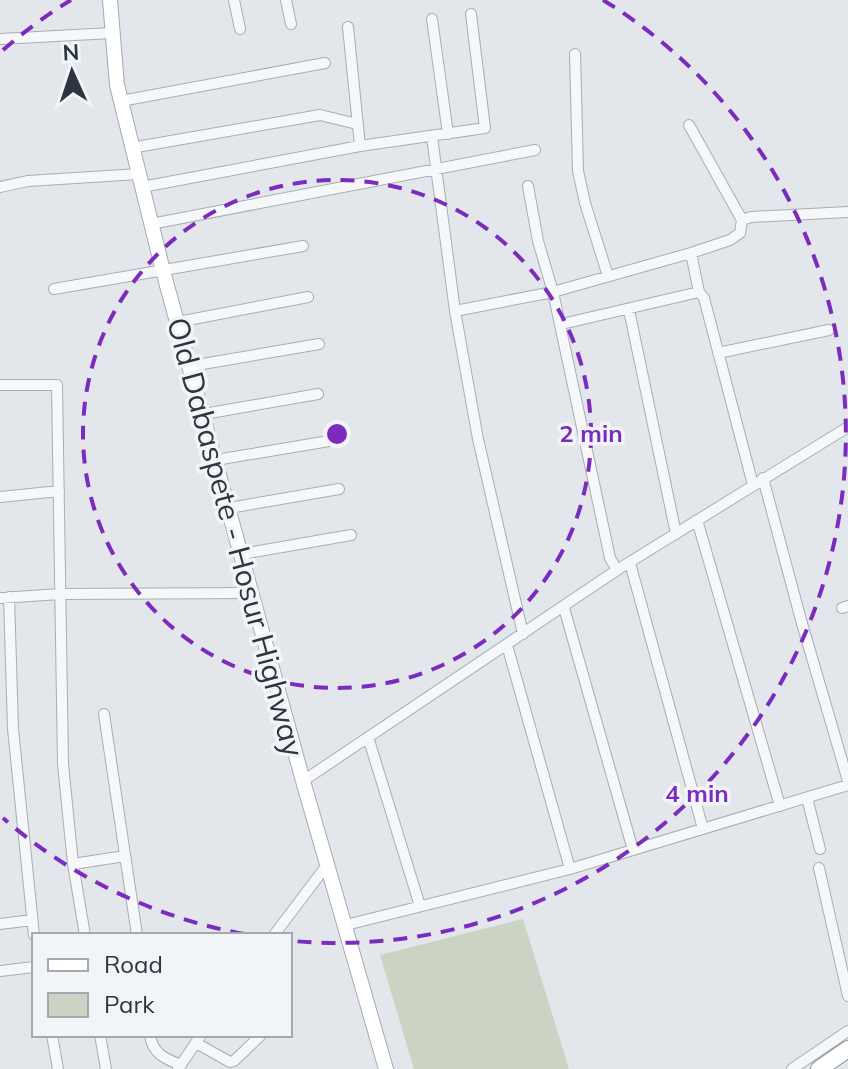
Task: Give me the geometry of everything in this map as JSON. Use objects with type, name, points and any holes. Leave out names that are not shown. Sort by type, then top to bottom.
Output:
[{"type":"highway","points":[[819,1069],[848,1049]]},
{"type":"main road","name":"Old Dabaspete - Hosur Highway","points":[[112,0],[112,33],[131,148],[303,781],[386,1069]]},
{"type":"street","points":[[234,0],[240,29]]},
{"type":"street","points":[[286,0],[291,24]]},
{"type":"street","points":[[0,187],[28,181],[140,181],[485,128],[471,14]]},
{"type":"street","points":[[432,19],[448,134]]},
{"type":"street","points":[[348,27],[360,146]]},
{"type":"street","points":[[0,39],[112,33]]},
{"type":"street","points":[[575,54],[578,171],[608,276]]},
{"type":"street","points":[[121,101],[325,63]]},
{"type":"street","points":[[131,148],[320,115],[339,117],[357,124]]},
{"type":"street","points":[[455,311],[553,292],[691,253],[730,240],[740,233],[742,220],[689,125]]},
{"type":"street","points":[[432,137],[455,311],[478,439],[523,634]]},
{"type":"street","points":[[151,224],[535,150]]},
{"type":"street","points":[[528,186],[538,241],[562,324],[570,376],[610,558],[617,570]]},
{"type":"street","points":[[742,220],[848,212]]},
{"type":"street","points":[[54,289],[303,246]]},
{"type":"street","points":[[691,253],[753,485]]},
{"type":"street","points":[[562,324],[699,292]]},
{"type":"street","points":[[178,322],[308,297]]},
{"type":"street","points":[[629,310],[676,534]]},
{"type":"street","points":[[718,353],[829,330]]},
{"type":"street","points":[[191,366],[319,344]]},
{"type":"street","points":[[0,385],[57,385],[63,764],[73,864],[85,933]]},
{"type":"street","points":[[204,414],[318,394]]},
{"type":"street","points":[[303,781],[617,570],[848,427]]},
{"type":"street","points":[[216,460],[329,441]]},
{"type":"street","points":[[346,925],[570,869],[848,783],[763,478]]},
{"type":"street","points":[[229,508],[339,489]]},
{"type":"street","points":[[0,497],[59,491]]},
{"type":"street","points":[[697,520],[780,806]]},
{"type":"street","points":[[242,554],[351,535]]},
{"type":"street","points":[[630,563],[703,829]]},
{"type":"street","points":[[34,933],[13,729],[4,597],[252,593]]},
{"type":"street","points":[[564,608],[633,850]]},
{"type":"street","points":[[507,645],[570,869]]},
{"type":"street","points":[[104,714],[137,933]]},
{"type":"street","points":[[368,737],[420,906]]},
{"type":"street","points":[[807,798],[820,849]]},
{"type":"street","points":[[73,864],[125,856]]},
{"type":"street","points":[[276,933],[327,865]]},
{"type":"street","points":[[819,868],[848,996]]},
{"type":"street","points":[[0,924],[32,920]]},
{"type":"street","points":[[0,971],[32,967]]},
{"type":"street","points":[[792,1069],[848,1031]]},
{"type":"street","points":[[52,1037],[58,1069]]},
{"type":"street","points":[[100,1037],[106,1069]]},
{"type":"street","points":[[150,1037],[151,1044],[163,1058],[180,1067],[198,1039],[230,1062],[259,1037]]},
{"type":"green space","points":[[523,919],[569,1069],[414,1069],[380,955]]}]
